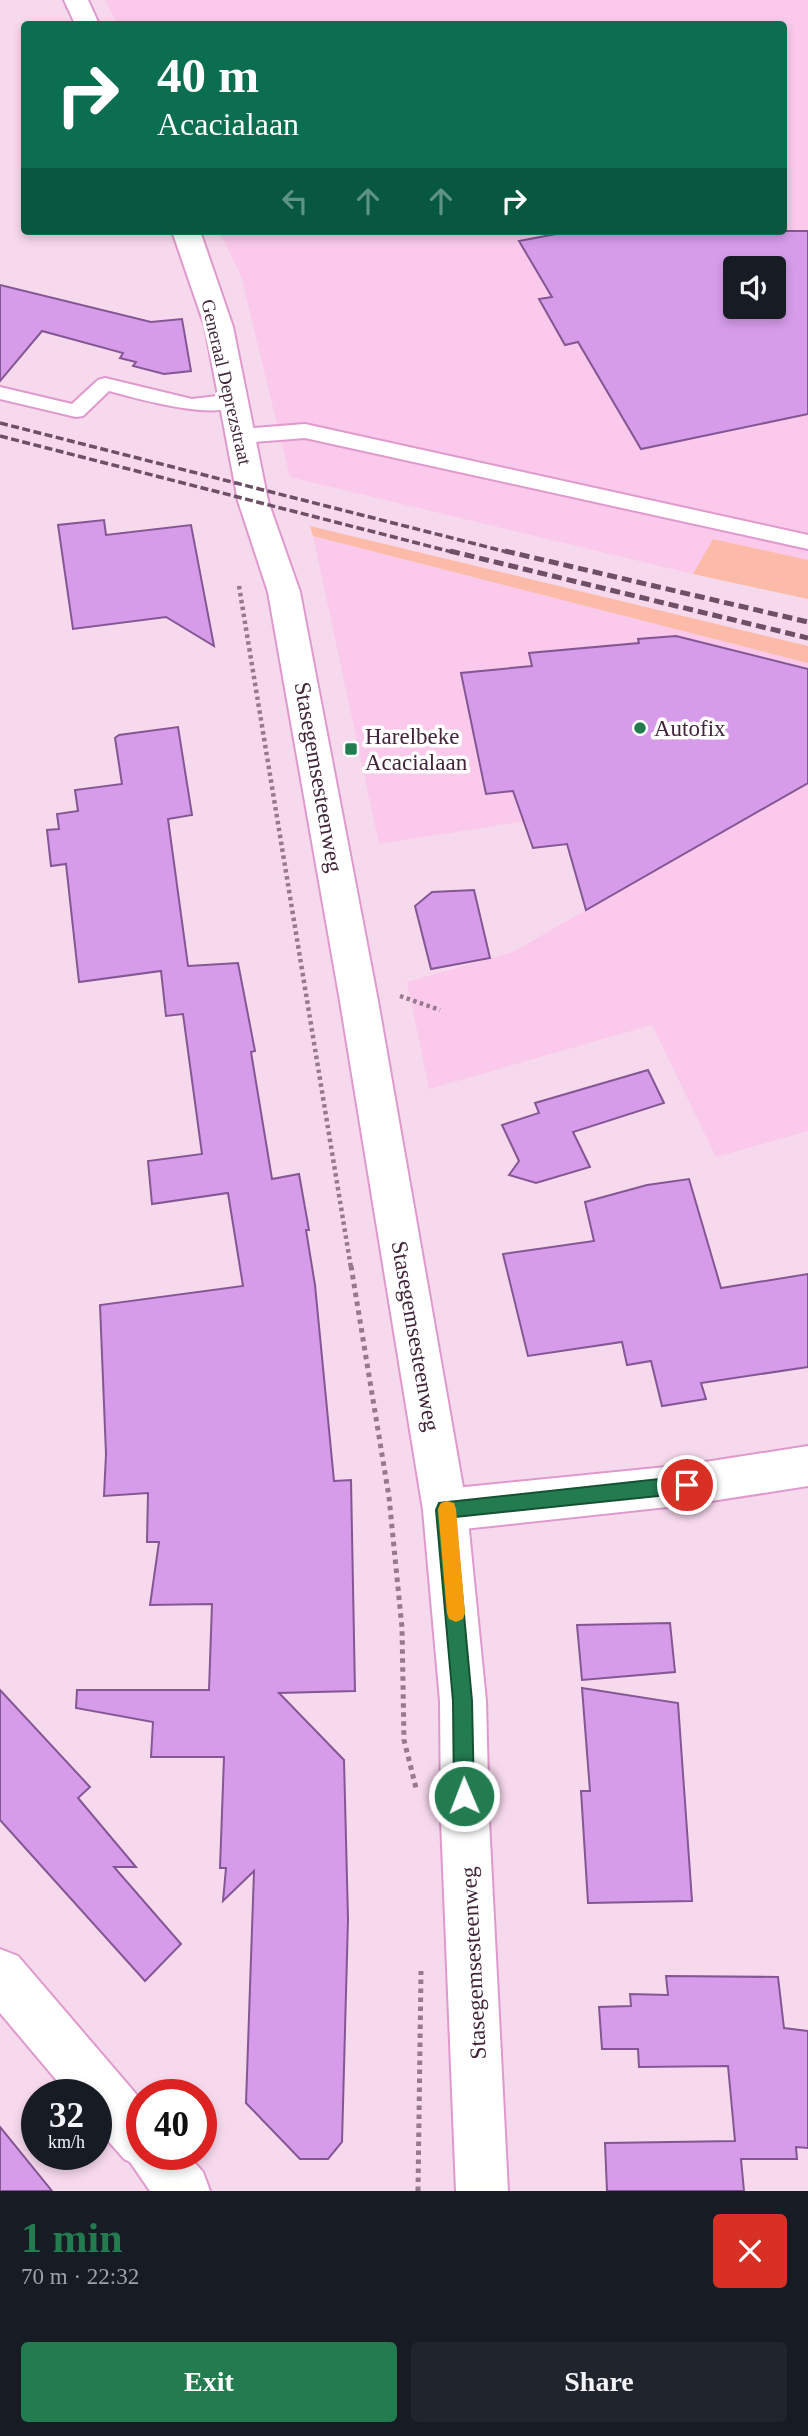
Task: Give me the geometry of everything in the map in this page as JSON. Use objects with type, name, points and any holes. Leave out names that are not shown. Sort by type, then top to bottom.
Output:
[{"type":"street","points":[[76,0],[86,21]]},
{"type":"street","name":"Generaal Deprezstraat","points":[[187,235],[219,327],[252,494]]},
{"type":"street","name":"Stasegemsesteenweg","points":[[252,494],[284,592],[297,660],[445,1510],[463,1701],[464,1820],[474,1962],[482,2191]]},
{"type":"street","points":[[445,1510],[687,1485],[808,1466]]},
{"type":"street","points":[[0,1974],[126,2122]]},
{"type":"street","points":[[166,2170],[184,2191]]},
{"type":"lane","points":[[0,393],[76,411],[106,384],[191,405],[234,400]]},
{"type":"lane","points":[[240,436],[305,431],[808,542]]},
{"type":"path","points":[[238,579],[389,1497],[402,1628],[404,1740],[419,1801]]},
{"type":"path","points":[[418,2191],[421,1968]]},
{"type":"shaded area","points":[[105,0],[808,0],[808,560],[713,539],[693,574],[290,477],[241,276],[221,235],[787,235],[787,21],[116,21]]},
{"type":"shaded area","points":[[310,526],[808,646],[808,663],[313,536]]},
{"type":"shaded area","points":[[313,536],[808,663],[808,1131],[716,1157],[652,1025],[429,1089],[407,982],[513,952],[655,870],[589,811],[379,844]]},
{"type":"shaded area","points":[[713,539],[808,560],[808,599],[693,574]]},
{"type":"building","points":[[787,231],[808,231],[808,414],[641,449],[578,342],[565,345],[539,299],[552,297],[519,241],[551,235],[787,235]]},
{"type":"building","points":[[0,285],[151,322],[182,319],[191,371],[164,374],[133,366],[136,362],[120,358],[123,353],[42,331],[0,381]]},
{"type":"building","points":[[104,520],[106,535],[191,525],[214,646],[166,617],[73,629],[58,525]]},
{"type":"building","name":"Autofix","points":[[676,636],[808,669],[808,783],[586,910],[567,844],[533,848],[513,791],[486,794],[461,673],[532,666],[529,653],[639,643],[638,639]]},
{"type":"building","points":[[178,727],[192,815],[168,819],[188,966],[238,963],[255,1051],[251,1052],[272,1179],[299,1174],[309,1230],[306,1230],[315,1285],[334,1481],[351,1480],[355,1691],[279,1693],[344,1760],[348,1919],[342,2142],[328,2159],[300,2159],[246,2103],[254,1871],[223,1901],[226,1868],[220,1868],[224,1757],[151,1757],[153,1722],[76,1708],[77,1690],[209,1690],[212,1604],[150,1605],[159,1542],[147,1542],[148,1493],[104,1496],[106,1454],[100,1305],[243,1286],[228,1193],[152,1204],[148,1161],[202,1154],[183,1014],[166,1016],[161,971],[79,982],[66,864],[51,866],[47,830],[59,829],[57,814],[78,811],[75,790],[122,784],[115,738],[119,735]]},
{"type":"building","points":[[474,890],[490,958],[431,969],[415,906],[432,892]]},
{"type":"building","points":[[648,1070],[664,1103],[573,1132],[590,1167],[536,1183],[509,1175],[519,1161],[502,1125],[539,1113],[535,1103]]},
{"type":"building","points":[[689,1179],[721,1288],[808,1274],[808,1367],[701,1383],[706,1399],[662,1406],[651,1361],[627,1365],[622,1342],[528,1356],[503,1254],[594,1241],[585,1202],[647,1185]]},
{"type":"building","points":[[670,1623],[675,1672],[582,1680],[577,1625]]},
{"type":"building","points":[[582,1688],[678,1703],[692,1901],[588,1903],[581,1791],[590,1791]]},
{"type":"building","points":[[0,1690],[90,1787],[78,1798],[136,1867],[114,1867],[181,1944],[145,1981],[0,1820]]},
{"type":"building","points":[[666,1976],[778,1977],[784,2028],[808,2031],[808,2148],[796,2147],[797,2159],[741,2159],[744,2191],[607,2191],[605,2143],[735,2141],[728,2066],[639,2067],[638,2049],[602,2049],[599,2007],[631,2006],[630,1994],[668,1995]]},
{"type":"building","points":[[0,2127],[21,2153],[21,2170],[35,2170],[52,2191],[0,2191]]},
{"type":"railway","points":[[0,423],[511,553]]},
{"type":"railway","points":[[0,436],[456,553]]},
{"type":"railway","points":[[450,551],[808,638]]},
{"type":"railway","points":[[505,551],[808,622]]},
{"type":"slow traffic","points":[[447,1509],[456,1613]]},
{"type":"place","name":"Autofix","points":[[640,728]]},
{"type":"place","name":"Harelbeke Acacialaan","points":[[351,749]]},
{"type":"route","points":[[464,1796],[463,1701],[445,1510],[687,1485]]}]
